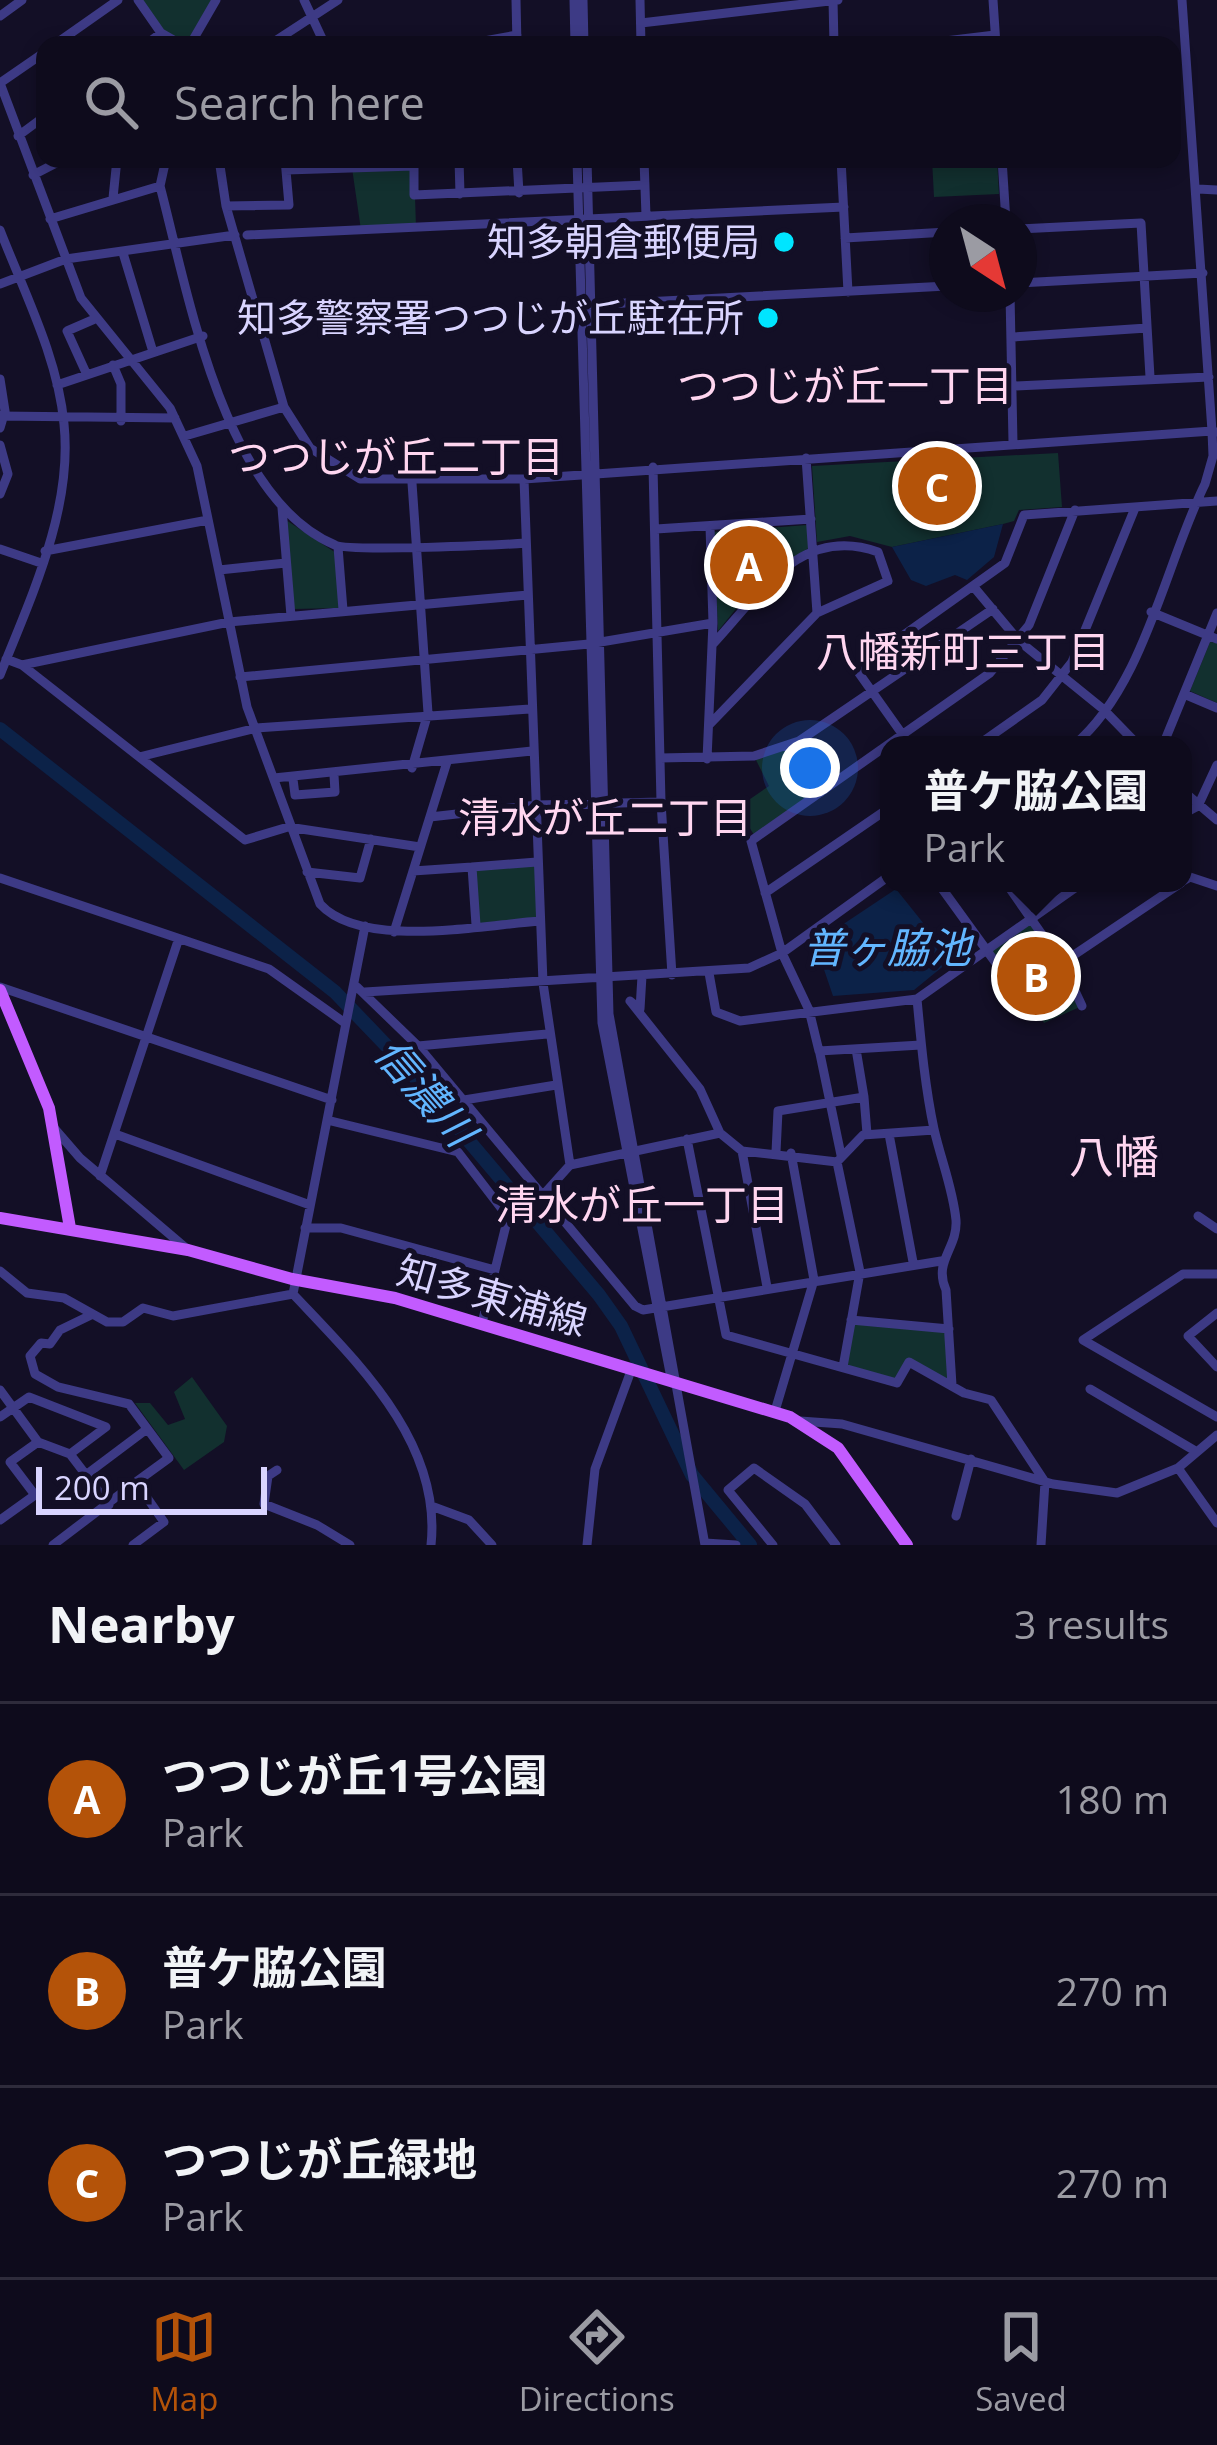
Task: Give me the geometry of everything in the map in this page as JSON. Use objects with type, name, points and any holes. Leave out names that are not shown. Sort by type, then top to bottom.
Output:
[{"type":"main road","points":[[0,989],[54,1128],[70,1228]]},
{"type":"main road","name":"知多東浦線","points":[[0,1218],[188,1250],[293,1287],[395,1298],[800,1420],[838,1448],[907,1545]]},
{"type":"street","points":[[0,16],[22,0]]},
{"type":"street","points":[[67,36],[118,0]]},
{"type":"street","points":[[138,0],[167,36]]},
{"type":"street","points":[[192,36],[216,0]]},
{"type":"street","points":[[304,0],[322,36]]},
{"type":"street","points":[[281,36],[310,13],[338,0]]},
{"type":"street","points":[[516,0],[517,36]]},
{"type":"street","points":[[576,36],[578,0]]},
{"type":"street","points":[[578,0],[583,36]]},
{"type":"street","points":[[640,0],[641,36]]},
{"type":"street","points":[[641,23],[835,0],[834,36]]},
{"type":"street","points":[[993,0],[996,36]]},
{"type":"street","points":[[1084,736],[1107,714],[1213,457],[1215,431],[1182,0]]},
{"type":"street","points":[[157,36],[161,33]]},
{"type":"street","points":[[36,58],[0,83],[18,136],[81,298],[132,358],[185,436],[208,520],[240,677],[288,827],[330,915],[394,932],[540,921]]},
{"type":"street","points":[[18,136],[36,123]]},
{"type":"street","points":[[33,175],[47,168]]},
{"type":"street","points":[[113,198],[116,168]]},
{"type":"street","points":[[164,168],[160,186],[229,423],[282,508],[338,547],[526,543]]},
{"type":"street","points":[[220,168],[226,206],[241,236],[284,406],[310,448],[345,475],[372,482],[412,483],[524,479],[1215,431]]},
{"type":"street","points":[[226,206],[289,205],[285,168]]},
{"type":"street","points":[[414,168],[414,195],[645,185]]},
{"type":"street","points":[[459,168],[460,194]]},
{"type":"street","points":[[518,168],[519,193]]},
{"type":"street","points":[[579,168],[608,1070],[680,1398],[705,1544],[736,1545]]},
{"type":"street","points":[[583,189],[586,168]]},
{"type":"street","points":[[644,168],[646,216]]},
{"type":"street","points":[[842,168],[848,292]]},
{"type":"street","points":[[1003,168],[1005,204]]},
{"type":"street","points":[[50,219],[160,186]]},
{"type":"street","points":[[1198,189],[1217,190]]},
{"type":"street","points":[[0,284],[66,259],[241,236],[844,207]]},
{"type":"street","points":[[1037,228],[1141,223],[1150,376]]},
{"type":"street","points":[[0,230],[57,385],[64,419],[62,495],[0,674]]},
{"type":"street","points":[[845,238],[929,233]]},
{"type":"street","points":[[123,254],[152,352]]},
{"type":"street","points":[[1037,282],[1203,273]]},
{"type":"street","points":[[586,305],[929,287]]},
{"type":"street","points":[[1011,312],[1012,443]]},
{"type":"street","points":[[87,375],[67,331],[97,318]]},
{"type":"street","points":[[1013,337],[1147,328]]},
{"type":"street","points":[[57,385],[203,336]]},
{"type":"street","points":[[113,365],[121,384],[121,421]]},
{"type":"street","points":[[1015,386],[1150,376],[1209,377]]},
{"type":"street","points":[[0,379],[1,421],[175,418]]},
{"type":"street","points":[[185,436],[284,406]]},
{"type":"street","points":[[0,445],[8,474],[0,494]]},
{"type":"street","points":[[806,458],[817,613]]},
{"type":"street","points":[[653,467],[661,802],[672,975]]},
{"type":"street","points":[[524,479],[543,983],[570,1165]]},
{"type":"street","points":[[412,483],[428,713],[412,768]]},
{"type":"street","points":[[903,736],[856,669],[1005,563],[1026,513],[1217,501]]},
{"type":"street","points":[[282,508],[291,616]]},
{"type":"street","points":[[991,736],[1042,700],[1072,662],[1135,508]]},
{"type":"street","points":[[911,736],[990,673],[1019,641],[1075,510]]},
{"type":"street","points":[[656,530],[811,519]]},
{"type":"street","points":[[45,551],[208,520]]},
{"type":"street","points":[[707,759],[713,623],[710,526]]},
{"type":"street","points":[[710,724],[817,613],[888,580],[878,552],[849,541],[813,551],[758,587],[712,644]]},
{"type":"street","points":[[338,547],[344,610]]},
{"type":"street","points":[[0,549],[41,563]]},
{"type":"street","points":[[219,570],[286,563]]},
{"type":"street","points":[[973,586],[1019,641],[1129,736]]},
{"type":"street","points":[[22,665],[229,622],[528,595]]},
{"type":"street","points":[[660,758],[754,756],[787,745],[840,718],[993,609]]},
{"type":"street","points":[[1151,612],[1212,637]]},
{"type":"street","points":[[1167,736],[1212,637],[1217,613]]},
{"type":"street","points":[[240,677],[594,643],[713,623]]},
{"type":"street","points":[[6,659],[22,665],[245,840],[288,827],[420,847]]},
{"type":"street","points":[[1184,694],[1217,708]]},
{"type":"street","points":[[139,757],[256,728],[530,709]]},
{"type":"street","points":[[787,745],[821,792]]},
{"type":"street","points":[[274,778],[412,768],[532,751]]},
{"type":"street","points":[[843,1367],[860,1272],[809,1010],[782,953],[751,841],[880,756]]},
{"type":"street","points":[[394,932],[447,762]]},
{"type":"street","points":[[1192,809],[1198,806],[1217,765]]},
{"type":"street","points":[[293,778],[295,796],[335,792],[334,775]]},
{"type":"street","points":[[1192,800],[1217,820]]},
{"type":"street","points":[[430,817],[538,805],[661,802]]},
{"type":"street","points":[[765,893],[880,814]]},
{"type":"street","points":[[307,872],[360,878],[371,839]]},
{"type":"street","points":[[413,871],[537,862]]},
{"type":"street","points":[[472,867],[476,926]]},
{"type":"street","points":[[0,878],[268,969],[345,1023]]},
{"type":"street","points":[[359,991],[749,968],[782,953],[880,882]]},
{"type":"street","points":[[944,892],[1014,988]]},
{"type":"street","points":[[1012,892],[1063,963],[1082,1006]]},
{"type":"street","points":[[709,973],[716,1012],[740,1022],[917,999],[1069,892]]},
{"type":"street","points":[[1063,963],[1167,892]]},
{"type":"street","points":[[293,1287],[331,1121],[345,1023],[359,991],[365,926]]},
{"type":"street","points":[[100,1176],[178,941]]},
{"type":"street","points":[[642,976],[640,1009],[630,1001],[700,1089],[720,1133],[742,1150],[839,1159],[867,1134],[934,1130]]},
{"type":"street","points":[[0,989],[332,1100]]},
{"type":"street","points":[[359,991],[418,1046],[635,1306],[941,1261]]},
{"type":"street","points":[[917,999],[934,1130],[956,1234],[941,1261],[952,1385]]},
{"type":"street","points":[[418,1046],[547,1034]]},
{"type":"street","points":[[818,1049],[921,1045]]},
{"type":"street","points":[[856,1049],[867,1134]]},
{"type":"street","points":[[464,1100],[556,1085]]},
{"type":"street","points":[[776,1152],[778,1111],[864,1097]]},
{"type":"street","points":[[331,1121],[458,1152],[508,1217],[482,1323]]},
{"type":"street","points":[[54,1128],[100,1176],[188,1250]]},
{"type":"street","points":[[544,1194],[570,1165],[720,1133]]},
{"type":"street","points":[[115,1134],[310,1205]]},
{"type":"street","points":[[889,1134],[914,1262]]},
{"type":"street","points":[[687,1139],[726,1335],[897,1383],[909,1362],[992,1400],[1045,1482],[1041,1545]]},
{"type":"street","points":[[742,1150],[767,1287]]},
{"type":"street","points":[[775,1411],[814,1280],[791,1153]]},
{"type":"street","points":[[1198,1216],[1217,1229]]},
{"type":"street","points":[[305,1228],[341,1228],[495,1270]]},
{"type":"street","points":[[0,1270],[27,1293],[64,1298],[91,1315],[117,1322],[143,1309],[172,1316],[293,1287]]},
{"type":"street","points":[[1217,1274],[1183,1274],[1083,1340],[1217,1417]]},
{"type":"street","points":[[293,1287],[370,1374],[416,1450],[434,1507],[430,1545]]},
{"type":"street","points":[[1217,1312],[1188,1336],[1217,1367]]},
{"type":"street","points":[[53,1545],[170,1458],[129,1404],[58,1387],[35,1374],[30,1356],[41,1343],[50,1344],[60,1330],[91,1315]]},
{"type":"street","points":[[851,1320],[949,1329]]},
{"type":"street","points":[[587,1545],[596,1469],[632,1368]]},
{"type":"street","points":[[1090,1389],[1197,1452]]},
{"type":"street","points":[[0,1390],[38,1442],[70,1454],[109,1505]]},
{"type":"street","points":[[0,1417],[29,1397],[106,1427],[70,1454]]},
{"type":"street","points":[[800,1420],[842,1424],[1045,1482],[1117,1493],[1178,1468],[1217,1435]]},
{"type":"street","points":[[87,1474],[147,1429]]},
{"type":"street","points":[[0,1520],[35,1495],[5,1466],[38,1442]]},
{"type":"street","points":[[956,1516],[971,1459]]},
{"type":"street","points":[[773,1545],[728,1490],[754,1468],[806,1504],[836,1545]]},
{"type":"street","points":[[1178,1468],[1217,1523]]},
{"type":"street","points":[[277,1469],[268,1476],[264,1504],[317,1525],[350,1545]]},
{"type":"street","points":[[133,1545],[164,1522],[136,1482]]},
{"type":"street","points":[[434,1507],[469,1520],[492,1545]]},
{"type":"green space","points":[[138,0],[216,0],[195,36],[161,33]]},
{"type":"green space","points":[[352,168],[414,168],[416,227],[361,230]]},
{"type":"green space","points":[[932,168],[998,168],[999,194],[934,197]]},
{"type":"green space","points":[[1058,453],[1062,507],[1019,510],[1014,521],[892,547],[850,536],[817,542],[812,466]]},
{"type":"green space","points":[[286,520],[336,553],[339,608],[294,609]]},
{"type":"green space","points":[[807,525],[810,547],[756,584],[718,631],[714,532]]},
{"type":"green space","points":[[1210,642],[1217,643],[1217,703],[1190,691]]},
{"type":"green space","points":[[787,745],[821,792],[756,838],[737,808],[769,786],[754,756]]},
{"type":"green space","points":[[537,862],[540,921],[476,925],[472,867]]},
{"type":"green space","points":[[1031,919],[1082,1006],[1044,1023],[1025,989],[1014,988],[984,949]]},
{"type":"green space","points":[[851,1320],[949,1329],[952,1385],[910,1362],[897,1383],[843,1367]]},
{"type":"green space","points":[[192,1377],[227,1426],[224,1442],[184,1470],[135,1403],[150,1403],[168,1425],[185,1419],[174,1392]]},
{"type":"water","points":[[1003,524],[994,557],[967,580],[955,575],[926,586],[911,580],[892,547]]},
{"type":"water","name":"普ヶ脇池","points":[[898,892],[952,959],[914,990],[833,996],[815,943]]},
{"type":"waterway","name":"信濃川","points":[[0,729],[335,992],[403,1063],[599,1295],[621,1326],[692,1475],[750,1545]]},
{"type":"place","name":"知多朝倉郵便局","points":[[784,242]]},
{"type":"place","name":"知多警察署つつじが丘駐在所","points":[[768,318]]},
{"type":"place","name":"つつじが丘緑地","points":[[937,486]]},
{"type":"place","name":"つつじが丘1号公園","points":[[749,565]]},
{"type":"place","name":"普ケ脇公園","points":[[1036,976]]},
{"type":"district","name":"つつじが丘一丁目","points":[[845,386]]},
{"type":"district","name":"つつじが丘二丁目","points":[[396,457]]},
{"type":"district","name":"八幡新町三丁目","points":[[963,652]]},
{"type":"district","name":"清水が丘二丁目","points":[[605,818]]},
{"type":"district","name":"八幡","points":[[1114,1157]]},
{"type":"district","name":"清水が丘一丁目","points":[[642,1205]]}]
